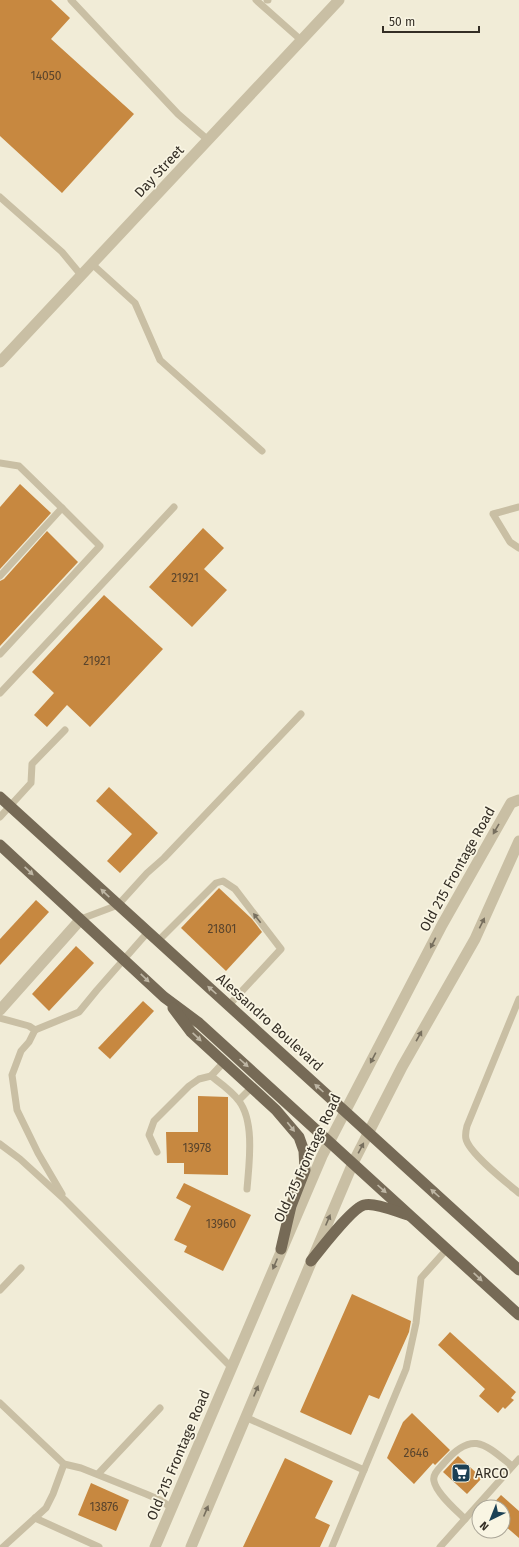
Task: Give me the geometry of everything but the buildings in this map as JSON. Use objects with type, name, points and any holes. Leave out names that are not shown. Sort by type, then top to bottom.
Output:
[{"type":"main road","name":"Alessandro Boulevard","points":[[0,797],[519,1270]]},
{"type":"main road","points":[[0,845],[164,997],[199,1023],[519,1315]]},
{"type":"main road","points":[[164,997],[191,1032],[252,1088],[289,1124],[299,1137],[304,1151],[305,1170],[291,1206],[282,1249]]},
{"type":"main road","points":[[311,1261],[344,1221],[353,1212],[364,1205],[377,1205],[412,1216]]},
{"type":"street","name":"Day Street","points":[[0,362],[338,0]]},
{"type":"street","name":"Old 215 Frontage Road","points":[[155,1547],[329,1141],[442,925],[511,803],[519,800]]},
{"type":"street","points":[[191,1547],[353,1163],[402,1067],[474,939],[519,841]]},
{"type":"street","points":[[0,1010],[81,919]]},
{"type":"lane","points":[[71,0],[178,114],[208,140]]},
{"type":"lane","points":[[256,0],[300,40]]},
{"type":"lane","points":[[0,197],[62,252],[82,275]]},
{"type":"lane","points":[[92,264],[135,303],[160,360],[262,451]]},
{"type":"lane","points":[[0,463],[19,466],[100,546],[0,654]]},
{"type":"lane","points":[[0,693],[174,506]]},
{"type":"lane","points":[[519,507],[493,514],[510,542],[519,548]]},
{"type":"lane","points":[[0,576],[62,508]]},
{"type":"lane","points":[[81,919],[118,905],[301,714]]},
{"type":"lane","points":[[0,817],[31,784],[32,764],[65,730]]},
{"type":"lane","points":[[158,941],[216,883],[223,881],[235,889],[281,948],[229,1005]]},
{"type":"lane","points":[[65,1200],[38,1153],[17,1110],[12,1074],[21,1051],[29,1042],[35,1030],[79,1012],[148,932]]},
{"type":"lane","points":[[519,1000],[467,1126],[466,1138],[469,1147],[519,1193]]},
{"type":"lane","points":[[0,1018],[29,1026],[35,1030]]},
{"type":"lane","points":[[157,1152],[149,1135],[154,1121],[189,1086],[199,1079],[211,1076],[224,1062]]},
{"type":"lane","points":[[211,1076],[239,1100],[246,1113],[250,1149],[247,1189]]},
{"type":"lane","points":[[239,1100],[252,1088]]},
{"type":"lane","points":[[0,1144],[20,1159],[65,1200],[231,1367]]},
{"type":"lane","points":[[332,1547],[406,1369],[416,1322],[421,1278],[447,1249]]},
{"type":"lane","points":[[0,1290],[21,1268]]},
{"type":"lane","points":[[0,1403],[64,1464],[98,1474],[160,1500],[172,1508]]},
{"type":"lane","points":[[98,1474],[160,1408]]},
{"type":"lane","points":[[245,1417],[364,1470]]},
{"type":"lane","points":[[465,1519],[438,1491],[433,1481],[434,1475],[452,1454],[461,1447],[471,1443],[481,1444],[489,1447],[512,1466]]},
{"type":"lane","points":[[440,1547],[519,1459]]},
{"type":"lane","points":[[3,1547],[46,1508],[64,1464]]},
{"type":"lane","points":[[35,1518],[99,1547]]},
{"type":"place","name":"ARCO","points":[[461,1473]]}]
